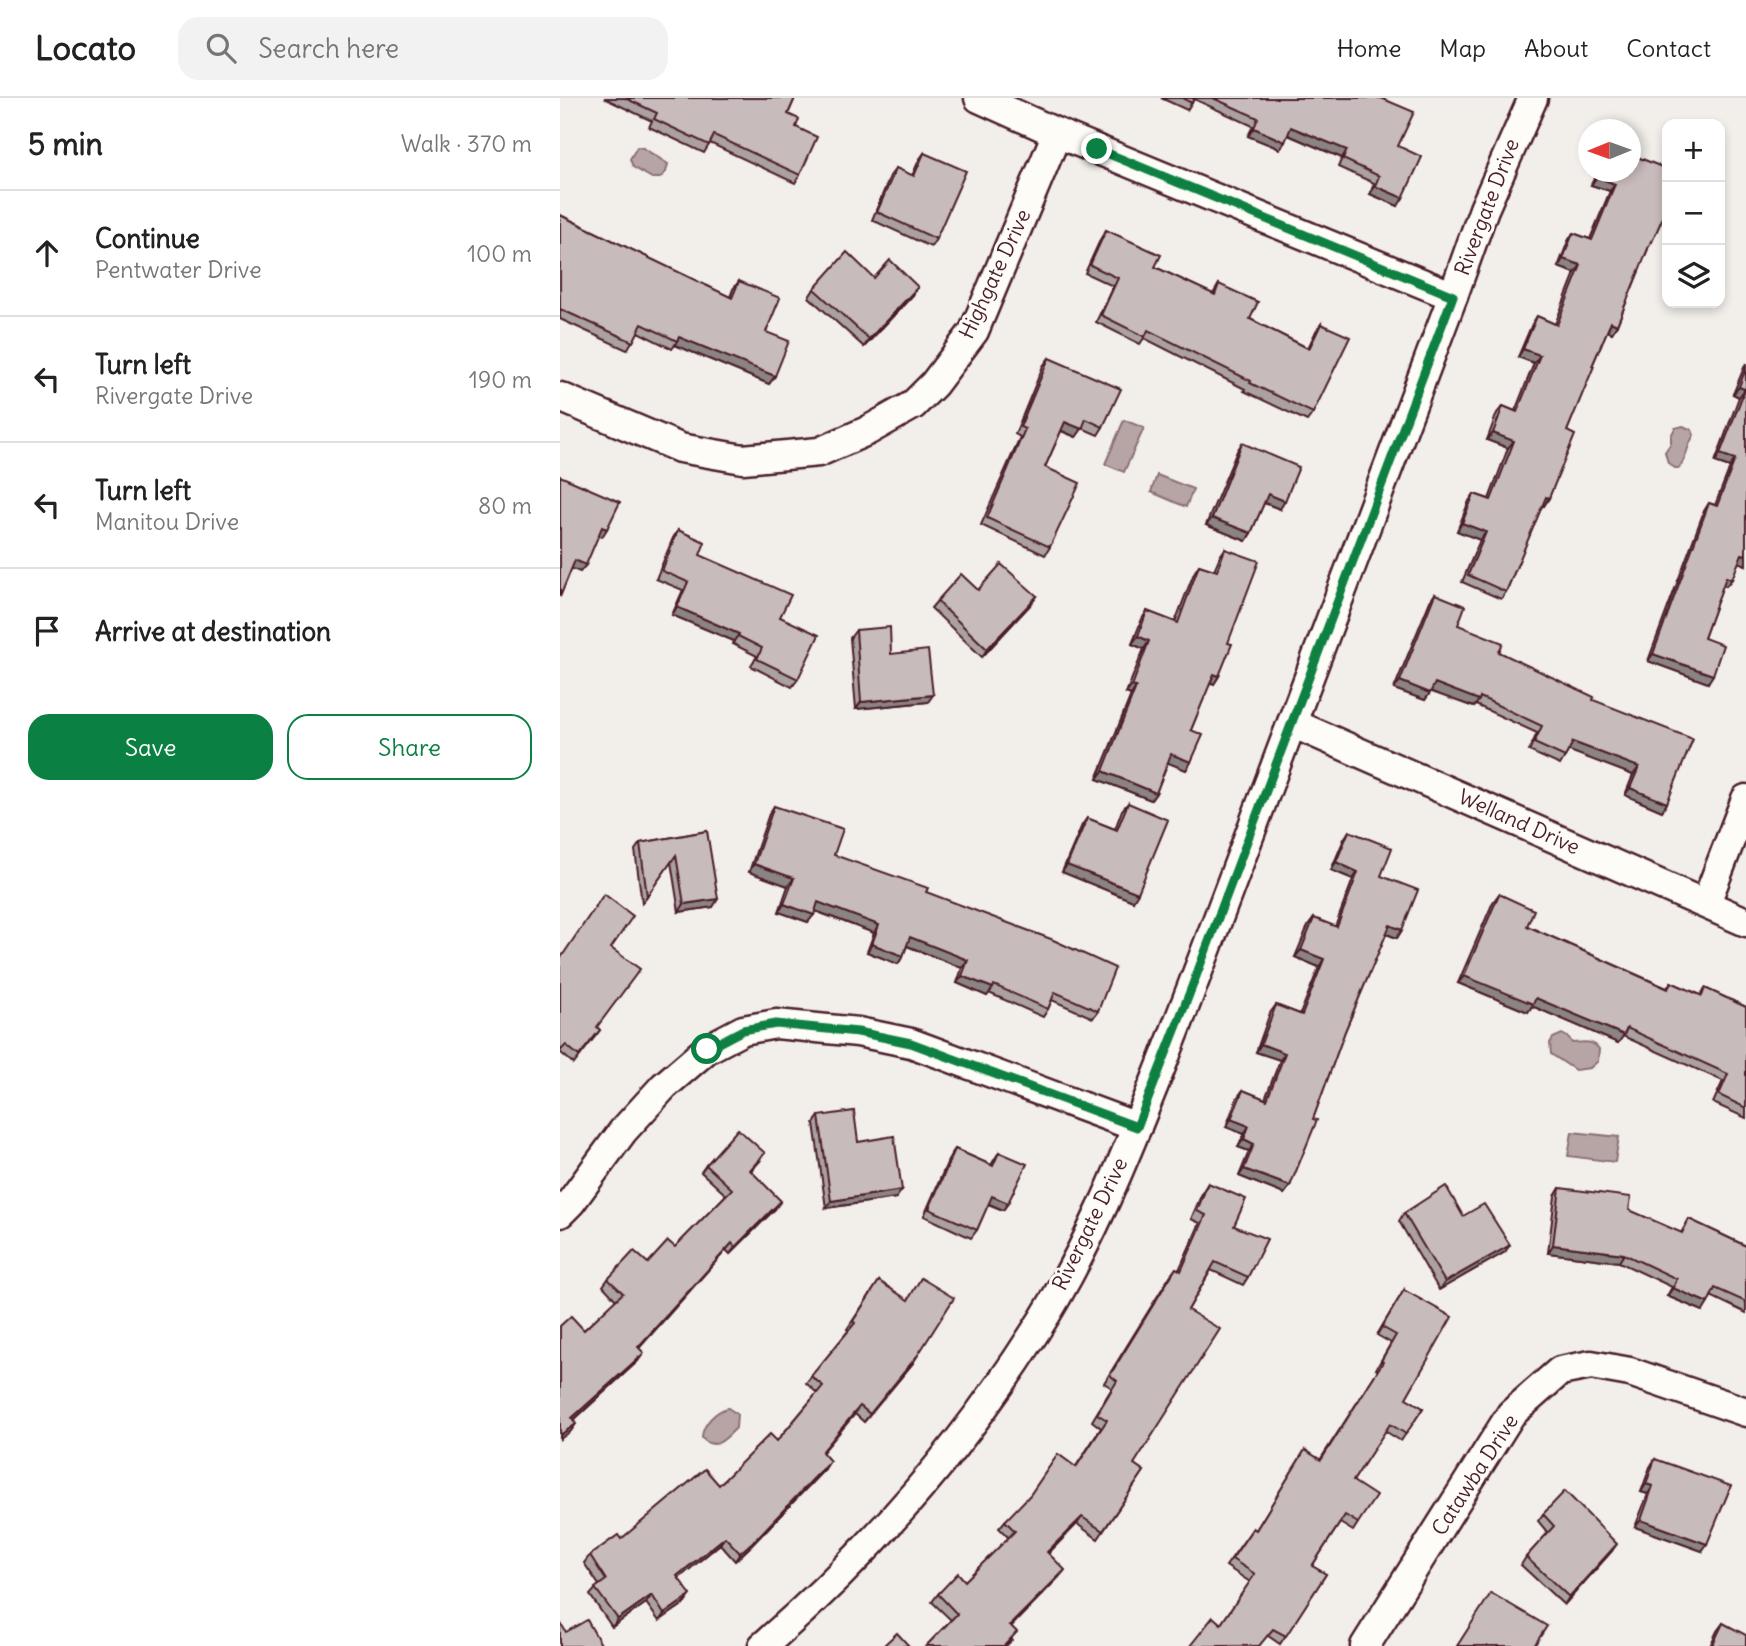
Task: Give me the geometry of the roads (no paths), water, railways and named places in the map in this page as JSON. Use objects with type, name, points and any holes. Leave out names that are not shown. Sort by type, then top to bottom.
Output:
[{"type":"street","points":[[979,98],[1058,134],[1453,296]]},
{"type":"street","name":"Rivergate Drive","points":[[763,1646],[809,1605],[891,1523],[983,1407],[1036,1331],[1077,1257],[1137,1127],[1292,723],[1484,208],[1533,98]]},
{"type":"street","name":"Highgate Drive","points":[[560,397],[680,448],[743,459],[819,452],[867,431],[913,405],[974,331],[1058,134]]},
{"type":"street","name":"Welland Drive","points":[[1292,723],[1746,922]]},
{"type":"street","points":[[1706,903],[1746,799]]},
{"type":"street","points":[[560,1213],[623,1131],[664,1086],[707,1049],[743,1030],[776,1024],[858,1032],[911,1043],[1137,1127]]},
{"type":"street","name":"Catawba Drive","points":[[1365,1646],[1511,1414],[1560,1371],[1591,1365],[1630,1372],[1746,1412]]}]
